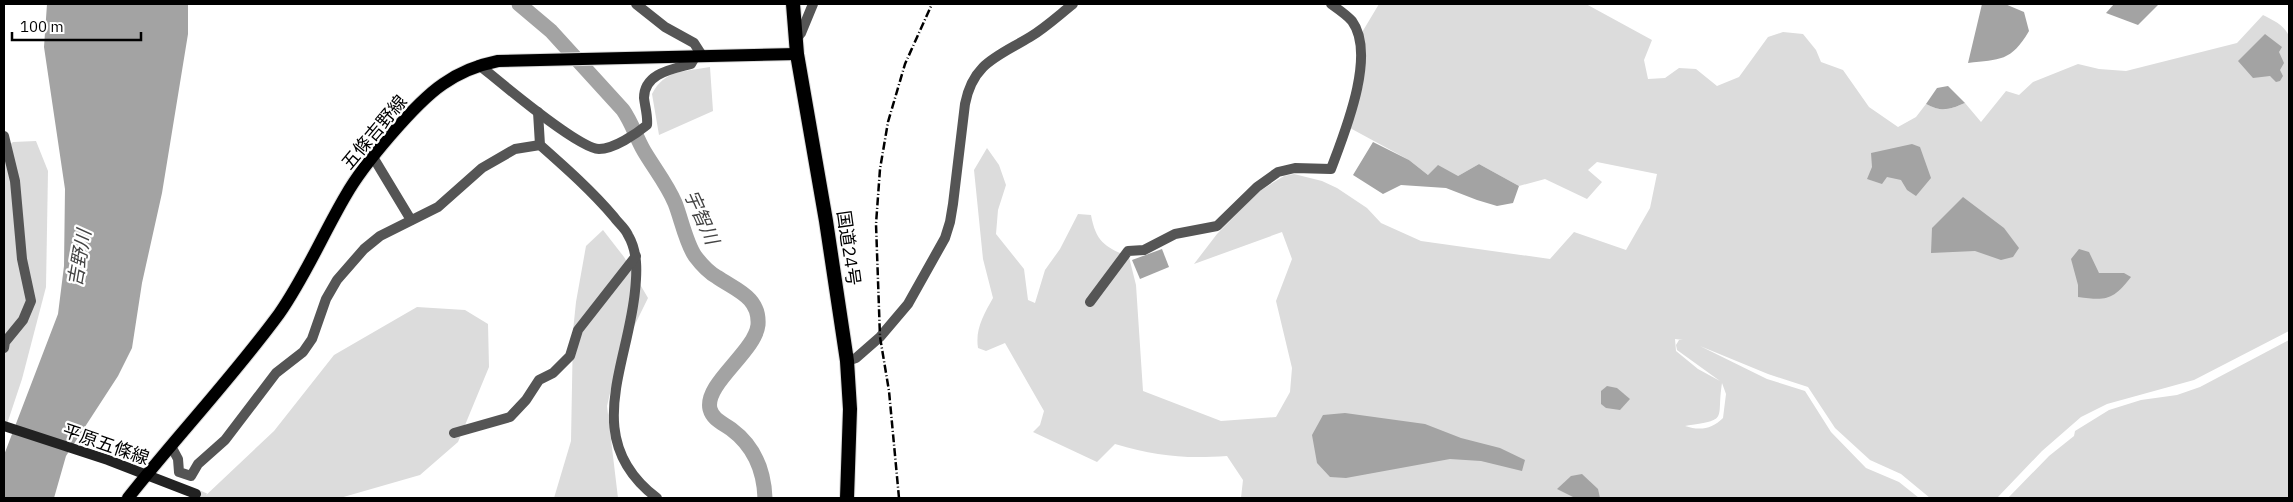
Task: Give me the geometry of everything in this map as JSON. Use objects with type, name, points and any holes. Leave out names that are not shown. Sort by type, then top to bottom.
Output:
[{"type":"highway","name":"国道24号","points":[[793,4],[797,54],[826,222],[847,361],[850,409],[847,498]]},
{"type":"main road","name":"五條吉野線","points":[[128,498],[222,386],[279,313],[297,285],[347,192],[373,157],[440,86],[479,65],[498,60],[797,54]]},
{"type":"main road","name":"平原五條線","points":[[4,426],[108,460],[196,494]]},
{"type":"street","points":[[479,65],[538,112],[580,142],[599,149],[628,140],[647,125],[644,96],[647,86],[660,74],[691,64],[699,57],[694,44],[665,27],[636,4]]},
{"type":"street","points":[[796,39],[802,33],[813,4]]},
{"type":"street","points":[[847,361],[856,358],[880,337],[908,304],[945,238],[953,204],[965,104],[968,90],[978,70],[1003,52],[1031,36],[1073,4]]},
{"type":"street","points":[[1090,302],[1128,251],[1144,250],[1176,234],[1217,226],[1257,187],[1278,172],[1295,168],[1331,169],[1349,118],[1358,85],[1361,60],[1357,33],[1352,21],[1331,4]]},
{"type":"street","points":[[538,112],[540,145],[602,203],[628,234],[636,256],[637,273],[633,315],[619,366],[612,413],[614,433],[620,452],[631,472],[642,486],[657,498]]},
{"type":"street","points":[[4,136],[15,180],[22,259],[31,301],[23,320],[5,342],[4,348]]},
{"type":"street","points":[[171,446],[178,459],[179,472],[191,476],[198,464],[225,440],[276,373],[303,352],[312,339],[326,299],[337,280],[364,249],[380,236],[438,207],[482,168],[515,149],[540,145]]},
{"type":"street","points":[[373,157],[411,220]]},
{"type":"street","points":[[454,433],[510,416],[526,400],[539,380],[552,373],[570,356],[578,330],[636,256]]},
{"type":"shaded area","points":[[1379,4],[1586,4],[1652,40],[1644,60],[1648,79],[1665,78],[1679,68],[1696,69],[1717,86],[1739,77],[1768,37],[1783,32],[1803,34],[1816,50],[1821,62],[1843,70],[1869,107],[1898,127],[1916,117],[1926,104],[1946,109],[1965,103],[1981,122],[2006,91],[2019,95],[2033,82],[2078,64],[2099,69],[2126,71],[2237,43],[2263,15],[2275,21],[2289,37],[2289,331],[2194,380],[2107,404],[2081,417],[2042,451],[1997,498],[1930,498],[1901,474],[1870,460],[1835,428],[1808,387],[1768,374],[1700,346],[1767,379],[1805,391],[1831,432],[1866,468],[1899,482],[1919,498],[1241,498],[1243,480],[1227,456],[1170,456],[1115,444],[1097,462],[1033,432],[1040,425],[1044,411],[1005,343],[986,351],[978,348],[979,328],[993,298],[983,259],[974,170],[987,148],[999,165],[1006,185],[998,210],[996,234],[1024,269],[1028,300],[1035,303],[1045,270],[1060,249],[1078,214],[1091,215],[1099,238],[1114,250],[1129,257],[1136,285],[1143,391],[1221,421],[1276,417],[1290,392],[1292,368],[1276,301],[1292,259],[1282,232],[1194,264],[1217,234],[1258,192],[1284,176],[1294,174],[1322,181],[1337,188],[1367,208],[1381,223],[1421,241],[1550,259],[1574,232],[1626,250],[1650,208],[1657,174],[1597,162],[1588,170],[1602,182],[1587,199],[1545,179],[1519,186],[1479,164],[1458,176],[1428,175],[1409,160],[1350,128],[1363,84],[1364,52],[1361,34]],"holes":[[[1675,339],[1683,340],[1679,340],[1676,345],[1677,350],[1720,381],[1698,369],[1676,351]],[[1722,383],[1726,394],[1723,418],[1710,427],[1696,428],[1685,426],[1709,422],[1718,416]]]},
{"type":"shaded area","points":[[710,67],[713,111],[659,135],[652,94],[657,86],[663,80],[676,73]]},
{"type":"shaded area","points":[[36,141],[48,171],[46,287],[22,379],[4,433],[4,149],[13,142]]},
{"type":"shaded area","points":[[603,230],[624,257],[648,298],[618,359],[607,406],[618,498],[554,498],[571,441],[573,331],[586,246]]},
{"type":"shaded area","points":[[417,307],[465,310],[488,324],[489,367],[458,442],[420,475],[340,498],[203,498],[274,431],[334,355]]},
{"type":"shaded area","points":[[2289,340],[2289,498],[2008,498],[2049,456],[2074,436],[2075,431],[2109,410],[2141,400],[2177,395],[2200,387]]},
{"type":"water","name":"吉野川","points":[[47,4],[188,4],[188,34],[162,193],[142,283],[132,348],[118,376],[66,456],[54,498],[4,498],[4,455],[58,314],[64,266],[65,189],[44,47]]},
{"type":"water","points":[[1982,4],[2005,4],[2024,12],[2029,31],[2023,41],[2010,54],[1989,61],[1968,63]]},
{"type":"water","points":[[2114,4],[2159,4],[2138,25],[2106,13]]},
{"type":"water","points":[[2265,34],[2282,47],[2279,52],[2284,63],[2280,70],[2283,76],[2280,81],[2276,82],[2270,76],[2253,78],[2238,61]]},
{"type":"water","points":[[1948,86],[1965,103],[1945,109],[1926,104],[1937,88]]},
{"type":"water","points":[[1373,142],[1409,160],[1428,175],[1438,165],[1458,176],[1479,164],[1519,186],[1513,203],[1497,206],[1446,188],[1401,185],[1383,194],[1353,175]]},
{"type":"water","points":[[1912,144],[1920,147],[1931,178],[1916,196],[1907,190],[1901,180],[1887,177],[1882,184],[1867,179],[1872,167],[1871,153]]},
{"type":"water","points":[[1963,197],[2004,228],[2019,248],[2013,257],[2001,260],[1975,251],[1931,253],[1932,228]]},
{"type":"water","points":[[1162,249],[1169,267],[1140,279],[1132,260]]},
{"type":"water","points":[[2079,249],[2089,252],[2099,273],[2124,273],[2131,277],[2119,290],[2109,297],[2096,299],[2078,297],[2078,285],[2071,259]]},
{"type":"water","points":[[1607,386],[1617,388],[1630,399],[1620,410],[1606,408],[1601,404],[1601,391]]},
{"type":"water","points":[[1345,413],[1425,424],[1461,438],[1500,448],[1525,460],[1522,471],[1481,461],[1450,459],[1346,478],[1330,477],[1317,463],[1312,435],[1323,415]]},
{"type":"water","points":[[1582,474],[1598,489],[1600,498],[1575,498],[1557,489],[1571,476]]},
{"type":"waterway","name":"宇智川","points":[[519,4],[551,31],[623,110],[644,151],[672,196],[695,256],[711,273],[745,295],[755,308],[758,315],[755,335],[715,389],[710,399],[710,409],[716,419],[739,436],[752,451],[760,469],[765,498]]},
{"type":"tunnel","points":[[196,494],[205,498]]},
{"type":"railway","points":[[899,498],[889,391],[880,337],[876,224],[880,169],[888,122],[905,64],[932,4]]}]
